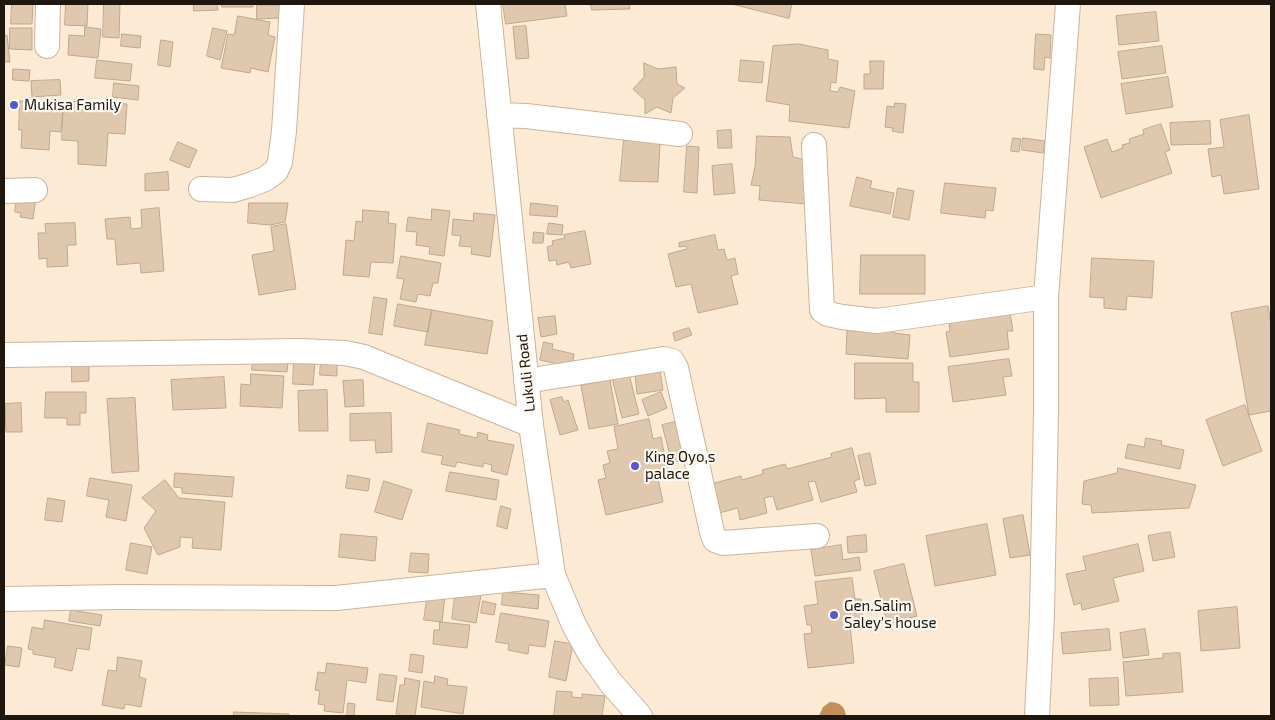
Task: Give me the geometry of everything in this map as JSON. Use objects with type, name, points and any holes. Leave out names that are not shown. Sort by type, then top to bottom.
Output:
[{"type":"street","points":[[47,46],[48,4]]},
{"type":"street","points":[[201,189],[233,190],[265,179],[276,171],[280,162],[284,131],[292,4]]},
{"type":"street","name":"Lukuli Road","points":[[488,4],[531,426],[553,574],[562,600],[590,654],[611,683],[640,716]]},
{"type":"street","points":[[1037,716],[1043,586],[1046,297],[1068,4]]},
{"type":"street","points":[[499,115],[526,116],[680,134]]},
{"type":"street","points":[[814,144],[822,310],[828,314],[877,321],[1046,297]]},
{"type":"street","points":[[4,191],[36,190]]},
{"type":"street","points":[[4,356],[301,351],[345,353],[364,357],[531,426]]},
{"type":"street","points":[[526,381],[664,358],[672,361],[676,368],[715,540],[723,543],[817,536]]},
{"type":"street","points":[[4,599],[119,597],[336,598],[553,574]]},
{"type":"shaded area","points":[[830,702],[841,706],[846,716],[819,716],[823,707]]},
{"type":"building","points":[[12,4],[33,4],[32,24],[11,24]]},
{"type":"building","points":[[66,4],[88,4],[87,26],[65,25]]},
{"type":"building","points":[[104,4],[120,4],[119,38],[103,37]]},
{"type":"building","points":[[194,4],[217,4],[218,10],[194,11]]},
{"type":"building","points":[[222,4],[253,4],[253,7],[222,7]]},
{"type":"building","points":[[503,4],[565,4],[567,16],[506,24]]},
{"type":"building","points":[[591,4],[629,4],[630,9],[592,10]]},
{"type":"building","points":[[732,4],[792,4],[789,18]]},
{"type":"building","points":[[257,5],[280,5],[280,18],[257,19]]},
{"type":"building","points":[[1156,12],[1159,41],[1119,45],[1116,16]]},
{"type":"building","points":[[238,16],[270,22],[268,35],[275,37],[268,72],[251,68],[250,73],[221,68],[228,34],[234,35]]},
{"type":"building","points":[[526,26],[529,58],[516,59],[513,27]]},
{"type":"building","points":[[85,27],[101,29],[98,58],[68,55],[69,35],[84,36]]},
{"type":"building","points":[[10,28],[32,28],[32,50],[10,49]]},
{"type":"building","points":[[213,28],[227,31],[220,60],[207,56]]},
{"type":"building","points":[[122,34],[141,36],[140,48],[121,46]]},
{"type":"building","points":[[1036,34],[1051,35],[1050,58],[1045,57],[1044,70],[1034,69]]},
{"type":"building","points":[[4,35],[7,35],[10,62],[4,62]]},
{"type":"building","points":[[161,40],[173,42],[170,67],[158,65]]},
{"type":"building","points":[[799,44],[828,50],[828,59],[838,61],[836,83],[831,82],[830,91],[838,92],[840,87],[855,91],[849,128],[789,121],[790,105],[766,101],[773,46]]},
{"type":"building","points":[[1162,46],[1166,73],[1122,79],[1118,52]]},
{"type":"building","points":[[97,60],[132,64],[130,81],[95,78]]},
{"type":"building","points":[[741,60],[764,62],[762,83],[739,81]]},
{"type":"building","points":[[870,61],[884,61],[883,89],[864,89],[864,74],[870,74]]},
{"type":"building","points":[[644,63],[658,69],[676,67],[677,84],[685,88],[673,98],[671,113],[657,107],[645,114],[645,100],[633,89],[644,77]]},
{"type":"building","points":[[13,69],[30,70],[29,81],[13,80]]},
{"type":"building","points":[[1168,77],[1173,107],[1126,114],[1121,84]]},
{"type":"building","points":[[60,80],[61,95],[32,97],[31,81]]},
{"type":"building","points":[[114,83],[139,86],[138,100],[113,97]]},
{"type":"building","points":[[20,101],[52,102],[52,107],[63,107],[61,132],[50,131],[49,150],[21,148],[22,130],[19,130]]},
{"type":"building","points":[[64,101],[127,104],[125,134],[108,133],[106,166],[78,164],[78,141],[62,140]]},
{"type":"building","points":[[895,103],[906,104],[903,133],[892,131],[893,128],[885,127],[887,106],[894,107]]},
{"type":"building","points":[[1249,115],[1259,189],[1224,194],[1221,175],[1212,177],[1208,149],[1224,147],[1220,120]]},
{"type":"building","points":[[1210,121],[1211,144],[1171,145],[1170,123]]},
{"type":"building","points":[[1161,124],[1170,150],[1165,152],[1172,173],[1101,198],[1084,147],[1107,139],[1112,152],[1123,148],[1122,145],[1130,143],[1129,139],[1144,134],[1143,130]]},
{"type":"building","points":[[731,130],[732,148],[718,148],[717,131]]},
{"type":"building","points":[[757,136],[790,137],[793,157],[812,161],[807,204],[759,200],[760,186],[751,185],[755,167]]},
{"type":"building","points":[[1013,138],[1021,139],[1019,152],[1011,151]]},
{"type":"building","points":[[1023,138],[1045,141],[1043,153],[1022,150]]},
{"type":"building","points":[[624,140],[660,143],[658,182],[620,181]]},
{"type":"building","points":[[178,142],[197,150],[189,168],[170,160]]},
{"type":"building","points":[[687,146],[699,147],[697,193],[684,192]]},
{"type":"building","points":[[732,164],[735,193],[714,195],[712,166]]},
{"type":"building","points":[[168,172],[169,190],[145,191],[145,174]]},
{"type":"building","points":[[857,177],[872,181],[870,188],[894,193],[890,214],[850,206]]},
{"type":"building","points":[[945,183],[996,188],[993,211],[986,210],[985,218],[941,213]]},
{"type":"building","points":[[898,188],[914,191],[909,220],[893,217]]},
{"type":"building","points":[[17,196],[36,198],[33,219],[20,217],[21,213],[15,212]]},
{"type":"building","points":[[249,203],[288,203],[285,222],[270,225],[248,223]]},
{"type":"building","points":[[531,203],[558,206],[557,217],[530,215]]},
{"type":"building","points":[[159,208],[164,271],[141,273],[140,263],[117,265],[115,239],[107,239],[105,219],[130,217],[131,229],[142,228],[141,210]]},
{"type":"building","points":[[432,209],[450,211],[444,256],[429,254],[430,247],[416,245],[417,232],[406,231],[408,217],[431,220]]},
{"type":"building","points":[[363,210],[389,212],[388,223],[396,224],[393,263],[371,262],[369,277],[343,275],[346,240],[354,241],[356,221],[362,222]]},
{"type":"building","points":[[474,213],[495,215],[490,257],[471,254],[472,247],[459,246],[461,236],[452,235],[453,219],[473,221]]},
{"type":"building","points":[[75,223],[76,245],[67,245],[68,266],[47,267],[47,258],[39,259],[38,233],[46,233],[45,224]]},
{"type":"building","points":[[549,223],[563,225],[562,235],[547,234]]},
{"type":"building","points":[[286,224],[296,289],[259,295],[252,255],[274,251],[271,227]]},
{"type":"building","points":[[585,231],[591,264],[571,268],[569,262],[557,265],[556,260],[549,261],[547,247],[553,245],[552,241],[565,238],[564,235]]},
{"type":"building","points":[[534,232],[544,233],[543,243],[533,243]]},
{"type":"building","points":[[715,235],[718,250],[724,249],[727,260],[735,258],[738,274],[731,276],[738,304],[698,313],[691,284],[676,287],[668,254],[687,249],[686,246],[679,247],[679,243]]},
{"type":"building","points":[[861,255],[925,255],[925,294],[860,294]]},
{"type":"building","points":[[401,256],[441,263],[438,283],[433,283],[430,296],[418,294],[416,302],[400,299],[404,279],[397,278]]},
{"type":"building","points":[[1092,258],[1154,261],[1152,298],[1127,296],[1126,310],[1104,308],[1104,298],[1090,297]]},
{"type":"building","points":[[374,297],[387,299],[382,335],[369,333]]},
{"type":"building","points":[[398,304],[432,310],[428,332],[394,326]]},
{"type":"building","points":[[1268,306],[1271,325],[1271,411],[1249,415],[1231,313]]},
{"type":"building","points":[[432,310],[493,321],[487,354],[425,345]]},
{"type":"building","points":[[1010,312],[1013,331],[1007,331],[1009,349],[950,357],[946,332],[950,331],[949,320]]},
{"type":"building","points":[[555,316],[557,334],[541,337],[538,318]]},
{"type":"building","points":[[894,327],[894,333],[910,335],[908,359],[846,354],[847,330],[873,332]]},
{"type":"building","points":[[689,328],[692,335],[675,341],[673,333]]},
{"type":"building","points":[[544,342],[553,344],[552,349],[574,354],[572,367],[540,360]]},
{"type":"building","points":[[1009,359],[1012,376],[1003,377],[1006,395],[953,402],[948,367]]},
{"type":"building","points":[[253,360],[288,362],[287,372],[252,370]]},
{"type":"building","points":[[321,360],[337,361],[337,376],[320,375]]},
{"type":"building","points":[[294,361],[315,362],[313,385],[293,384]]},
{"type":"building","points":[[855,363],[913,363],[913,382],[919,382],[919,412],[886,412],[886,398],[855,399]]},
{"type":"building","points":[[72,364],[89,364],[89,381],[72,382]]},
{"type":"building","points":[[660,370],[663,390],[637,394],[635,373]]},
{"type":"building","points":[[251,374],[284,376],[282,408],[240,406],[241,384],[250,385]]},
{"type":"building","points":[[629,374],[639,414],[622,418],[612,378]]},
{"type":"building","points":[[224,377],[226,408],[173,410],[171,380]]},
{"type":"building","points":[[363,380],[364,406],[345,407],[343,381]]},
{"type":"building","points":[[610,380],[618,424],[589,429],[581,386]]},
{"type":"building","points":[[327,390],[328,431],[299,431],[298,391]]},
{"type":"building","points":[[46,392],[86,392],[86,413],[80,413],[80,425],[67,425],[67,418],[45,418]]},
{"type":"building","points":[[661,392],[667,408],[648,416],[642,400]]},
{"type":"building","points":[[562,397],[564,402],[568,400],[578,430],[560,435],[550,400]]},
{"type":"building","points":[[135,398],[139,471],[112,473],[107,399]]},
{"type":"building","points":[[21,403],[22,432],[6,432],[5,404]]},
{"type":"building","points":[[1245,405],[1262,451],[1223,466],[1206,420]]},
{"type":"building","points":[[391,413],[392,452],[376,453],[375,440],[350,441],[350,414]]},
{"type":"building","name":"King Oyo,s palace","points":[[649,419],[653,439],[661,437],[667,468],[656,470],[663,502],[606,515],[598,480],[606,478],[603,465],[610,463],[607,451],[618,449],[614,427]]},
{"type":"building","points":[[675,422],[685,459],[672,463],[662,425]]},
{"type":"building","points":[[428,423],[460,430],[459,434],[477,438],[478,432],[488,435],[487,440],[514,445],[507,475],[491,471],[492,465],[484,463],[483,467],[457,462],[455,467],[441,464],[443,456],[422,452]]},
{"type":"building","points":[[1146,438],[1162,441],[1161,445],[1184,450],[1180,469],[1125,458],[1128,444],[1144,447]]},
{"type":"building","points":[[852,448],[860,479],[854,481],[857,492],[821,502],[815,481],[808,482],[813,500],[777,510],[773,496],[764,498],[767,513],[740,520],[738,508],[719,513],[711,484],[741,476],[742,480],[763,474],[762,470],[785,464],[787,469],[832,457],[831,454]]},
{"type":"building","points":[[870,453],[876,484],[865,486],[858,456]]},
{"type":"building","points":[[1118,468],[1196,485],[1189,508],[1092,513],[1091,505],[1082,504],[1084,481],[1117,473]]},
{"type":"building","points":[[450,472],[499,480],[496,500],[446,491]]},
{"type":"building","points":[[175,473],[234,477],[232,497],[182,493],[182,488],[174,487]]},
{"type":"building","points":[[348,475],[370,479],[368,491],[346,488]]},
{"type":"building","points":[[90,478],[132,485],[126,521],[106,517],[109,500],[87,496]]},
{"type":"building","points":[[165,480],[179,498],[225,502],[221,550],[192,548],[193,538],[180,537],[180,547],[158,555],[144,528],[156,511],[142,498]]},
{"type":"building","points":[[384,481],[412,490],[402,520],[375,512]]},
{"type":"building","points":[[48,498],[65,501],[62,522],[45,520]]},
{"type":"building","points":[[501,506],[511,509],[507,529],[497,526]]},
{"type":"building","points":[[1023,515],[1030,555],[1010,558],[1003,519]]},
{"type":"building","points":[[987,524],[996,575],[935,586],[926,536]]},
{"type":"building","points":[[1170,532],[1175,557],[1153,561],[1148,536]]},
{"type":"building","points":[[341,534],[377,537],[375,561],[339,557]]},
{"type":"building","points":[[866,535],[867,552],[848,553],[847,537]]},
{"type":"building","points":[[131,543],[152,547],[147,574],[126,570]]},
{"type":"building","points":[[1138,544],[1144,571],[1113,578],[1119,601],[1082,610],[1081,603],[1074,605],[1066,574],[1086,570],[1083,557]]},
{"type":"building","points":[[841,545],[843,560],[859,557],[861,570],[815,576],[811,550]]},
{"type":"building","points":[[411,553],[429,554],[428,573],[409,572]]},
{"type":"building","points":[[904,564],[917,616],[887,624],[874,571]]},
{"type":"building","name":"Gen.Salim Saley's house","points":[[852,578],[855,599],[861,599],[864,625],[850,626],[854,663],[808,668],[804,634],[812,633],[811,625],[807,625],[804,606],[818,604],[815,582]]},
{"type":"building","points":[[456,591],[481,595],[476,623],[452,619]]},
{"type":"building","points":[[503,592],[539,595],[538,609],[502,605]]},
{"type":"building","points":[[428,593],[445,596],[442,622],[424,620]]},
{"type":"building","points":[[483,601],[496,604],[494,615],[481,613]]},
{"type":"building","points":[[1237,607],[1240,648],[1201,651],[1198,611]]},
{"type":"building","points":[[71,610],[102,615],[100,626],[69,621]]},
{"type":"building","points":[[501,613],[549,621],[545,647],[529,645],[528,654],[508,650],[509,644],[496,642]]},
{"type":"building","points":[[45,620],[92,628],[89,650],[77,648],[72,671],[54,667],[56,658],[33,654],[33,650],[28,649],[32,627],[43,629]]},
{"type":"building","points":[[440,622],[470,625],[467,648],[433,644],[434,630],[439,630]]},
{"type":"building","points":[[1109,629],[1111,650],[1063,654],[1061,633]]},
{"type":"building","points":[[1145,629],[1149,655],[1123,658],[1120,633]]},
{"type":"building","points":[[555,641],[573,644],[566,681],[549,677]]},
{"type":"building","points":[[8,646],[22,648],[19,667],[5,665]]},
{"type":"building","points":[[1180,653],[1183,692],[1126,696],[1123,662],[1163,658],[1163,654]]},
{"type":"building","points":[[411,654],[424,656],[422,673],[409,671]]},
{"type":"building","points":[[118,657],[142,661],[139,677],[146,679],[141,707],[125,704],[124,709],[102,705],[108,670],[116,671]]},
{"type":"building","points":[[327,663],[368,668],[366,683],[347,680],[343,713],[324,711],[325,705],[318,704],[320,691],[315,690],[318,672],[325,673]]},
{"type":"building","points":[[380,674],[397,676],[393,702],[377,700]]},
{"type":"building","points":[[435,676],[448,679],[447,685],[467,687],[463,714],[421,707],[424,681],[434,683]]},
{"type":"building","points":[[405,678],[420,681],[415,716],[400,716],[400,714],[396,714],[400,685],[404,685]]},
{"type":"building","points":[[1118,678],[1119,705],[1090,706],[1089,679]]},
{"type":"building","points":[[557,691],[572,692],[572,697],[582,698],[582,694],[605,696],[602,716],[554,716]]},
{"type":"building","points":[[348,703],[355,704],[354,716],[347,716]]},
{"type":"building","points":[[234,712],[289,714],[289,716],[234,716]]},
{"type":"place","name":"Mukisa Family","points":[[14,105]]},
{"type":"place","name":"King Oyo,s palace","points":[[635,466]]},
{"type":"place","name":"Gen.Salim Saley's house","points":[[834,615]]}]
